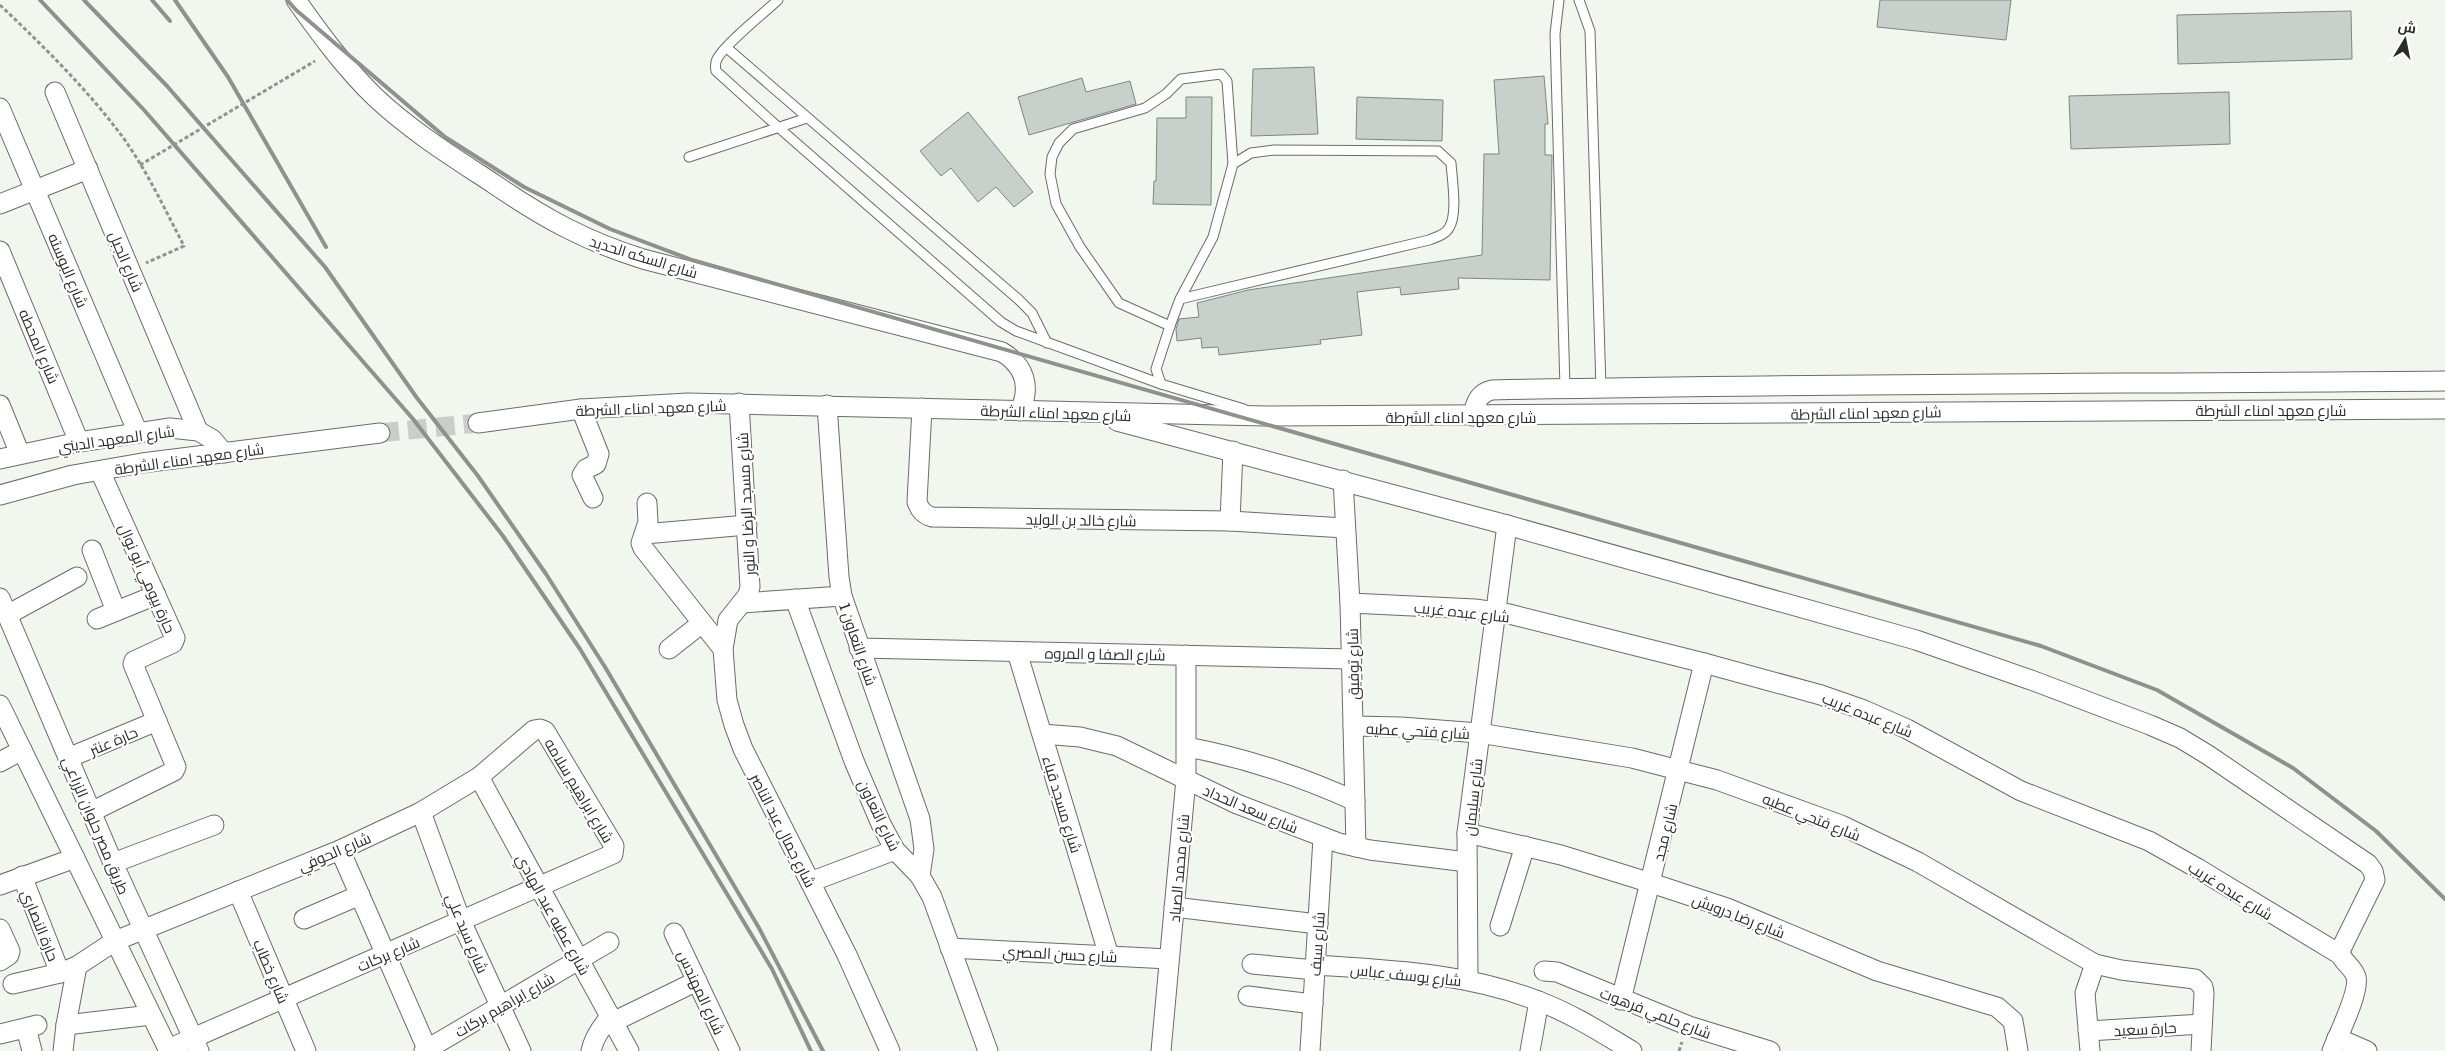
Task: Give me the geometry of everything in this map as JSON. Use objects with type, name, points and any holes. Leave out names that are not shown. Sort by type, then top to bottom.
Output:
[{"type":"street","name":"شارع السكه الحديد","points":[[296,0],[349,69],[375,97],[462,165],[556,224],[589,240],[643,259],[1002,352],[1012,358],[1025,378],[1026,389],[1020,411]]},
{"type":"street","name":"شارع الجبل","points":[[55,92],[198,431]]},
{"type":"street","name":"شارع البوسته","points":[[0,108],[138,432]]},
{"type":"street","points":[[0,204],[88,169]]},
{"type":"street","name":"شارع المحطه","points":[[0,251],[80,442]]},
{"type":"street","points":[[1472,416],[1477,401],[1484,392],[1565,388],[1799,384],[1989,385],[2445,381]]},
{"type":"street","points":[[1987,411],[1989,385]]},
{"type":"street","name":"شارع معهد امناء الشرطة","points":[[478,423],[581,409],[635,404],[739,403],[1088,414],[1266,416],[2445,409]]},
{"type":"street","name":"شارع مسجد الرضا و النور","points":[[739,403],[750,587],[742,603]]},
{"type":"street","points":[[0,405],[20,454]]},
{"type":"street","name":"شارع التعاون 1","points":[[827,405],[839,577],[842,596],[920,819],[924,849],[920,876]]},
{"type":"street","name":"شارع خالد بن الوليد","points":[[922,408],[917,502],[920,509],[932,517],[1230,521],[1345,528]]},
{"type":"street","points":[[581,409],[599,454],[596,464],[586,469],[582,475],[593,498]]},
{"type":"street","points":[[1088,414],[1343,480],[1916,640],[2150,725],[2208,755],[2368,864],[2374,872],[2374,880],[2341,946],[2340,955],[2352,968],[2357,980],[2334,1044],[2367,1051]]},
{"type":"street","name":"شارع المعهد الديني","points":[[0,458],[138,432],[170,428],[198,431]]},
{"type":"street","points":[[198,431],[212,439],[224,453]]},
{"type":"street","name":"شارع معهد امناء الشرطة","points":[[0,495],[37,484],[100,470],[380,433]]},
{"type":"street","points":[[1230,521],[1233,451]]},
{"type":"street","name":"حارة بيومي أبو نوال","points":[[91,812],[175,770],[176,767],[132,664],[134,661],[175,640],[100,470]]},
{"type":"street","name":"شارع توفيق","points":[[1343,480],[1350,603],[1356,847]]},
{"type":"street","points":[[646,503],[648,522],[641,543],[643,548],[722,649]]},
{"type":"street","points":[[644,534],[747,525]]},
{"type":"street","name":"شارع سليمان","points":[[1468,980],[1467,833],[1494,612],[1507,525]]},
{"type":"street","points":[[92,550],[116,611]]},
{"type":"street","points":[[4,606],[77,577]]},
{"type":"street","points":[[97,619],[156,595]]},
{"type":"street","points":[[742,603],[842,596]]},
{"type":"street","name":"شارع التعاون","points":[[795,599],[854,761],[880,824],[895,850],[920,876],[932,897],[988,1051]]},
{"type":"street","name":"شارع جمال عبد الناصر","points":[[742,603],[728,620],[722,649],[728,700],[740,741],[846,955],[890,1051]]},
{"type":"street","name":"شارع عبده غريب","points":[[1350,603],[1453,607],[1494,612],[1704,663],[1821,695],[1907,728],[2021,791],[2149,841],[2340,955]]},
{"type":"street","name":"طريق مصر حلوان الزراعي","points":[[4,606],[113,863],[196,1044]]},
{"type":"street","points":[[669,650],[702,623]]},
{"type":"street","name":"شارع الصفا و المروه","points":[[859,648],[1351,659]]},
{"type":"street","name":"شارع مسجد قباء","points":[[1017,652],[1108,956]]},
{"type":"street","name":"شارع محمد الصياد","points":[[1161,1051],[1186,779],[1186,655]]},
{"type":"street","name":"شارع مجد","points":[[1621,1000],[1704,663]]},
{"type":"street","name":"طريق مصر حلوان الزراعي","points":[[0,705],[168,1050]]},
{"type":"street","name":"حارة عنتر","points":[[68,758],[157,720]]},
{"type":"street","name":"شارع فتحي عطيه","points":[[1354,726],[1401,727],[1479,733],[1581,749],[1679,768],[1761,795],[1841,825],[1918,862],[2095,964],[2121,970],[2195,979],[2202,987],[2204,993],[2201,1051]]},
{"type":"street","name":"شارع ابراهيم سلامه","points":[[534,730],[540,729],[545,731],[614,846],[613,854],[608,857]]},
{"type":"street","name":"شارع الحوفي","points":[[68,969],[115,941],[340,850],[422,812],[479,777],[534,730]]},
{"type":"street","name":"شارع سعد الحداد","points":[[1042,734],[1098,740],[1117,746],[1270,818],[1323,838],[1356,847],[1467,862]]},
{"type":"street","points":[[1187,747],[1230,755],[1273,767],[1315,782],[1355,801]]},
{"type":"street","points":[[0,762],[22,750]]},
{"type":"street","name":"شارع عطيه عبد الهادي","points":[[479,777],[629,1051]]},
{"type":"street","name":"شارع سيد علي","points":[[422,812],[461,921],[521,1051]]},
{"type":"street","points":[[113,863],[214,825]]},
{"type":"street","name":"شارع رضا درويش","points":[[1467,833],[1525,846],[1651,883],[1727,908],[1876,971],[1980,1000],[2006,1013],[2013,1021],[2018,1051]]},
{"type":"street","name":"شارع سيف","points":[[1310,1051],[1323,838]]},
{"type":"street","points":[[1500,926],[1525,846]]},
{"type":"street","points":[[340,850],[426,1050]]},
{"type":"street","points":[[810,882],[895,850]]},
{"type":"street","name":"شارع بركات","points":[[168,1050],[196,1044],[283,998],[608,857]]},
{"type":"street","points":[[0,885],[75,858]]},
{"type":"street","name":"حارة النصاري","points":[[22,876],[68,969]]},
{"type":"street","name":"شارع خطاب","points":[[238,891],[306,1051]]},
{"type":"street","points":[[304,919],[360,895]]},
{"type":"street","points":[[1174,907],[1318,924]]},
{"type":"street","points":[[0,930],[10,951],[9,955],[0,961]]},
{"type":"street","name":"شارع المهندس","points":[[674,933],[727,1050]]},
{"type":"street","name":"شارع ابراهيم بركات","points":[[426,1050],[609,942]]},
{"type":"street","name":"شارع حسن المصري","points":[[950,948],[1169,959]]},
{"type":"street","name":"شارع يوسف عباس","points":[[1252,964],[1412,972],[1468,980],[1539,1001],[1580,1021],[1632,1051]]},
{"type":"street","points":[[2090,1051],[2085,993],[2095,964]]},
{"type":"street","points":[[13,984],[68,969],[63,1051]]},
{"type":"street","name":"شارع حلمي فرهوت","points":[[1544,971],[1557,972],[1621,1000],[1689,1026],[1770,1051]]},
{"type":"street","points":[[591,1051],[600,1028],[612,1019],[697,981]]},
{"type":"street","points":[[1248,996],[1313,1004]]},
{"type":"street","points":[[1530,1051],[1539,1001]]},
{"type":"street","points":[[66,1025],[151,1015]]},
{"type":"street","name":"حارة سعيد","points":[[2088,1031],[2202,1024]]},
{"type":"street","points":[[0,1034],[31,1026],[32,1051]]},
{"type":"lane","points":[[778,0],[727,48],[716,61],[716,70],[778,127],[1001,322],[1016,331],[1047,344],[1161,384],[1266,416]]},
{"type":"lane","points":[[1559,0],[1555,34],[1565,388]]},
{"type":"lane","points":[[1579,0],[1590,30],[1601,388]]},
{"type":"lane","points":[[727,48],[1018,299],[1032,313],[1047,344]]},
{"type":"lane","points":[[1161,384],[1156,369],[1170,326],[1180,299],[1213,237],[1233,164],[1227,81],[1221,74],[1181,80],[1166,94],[1145,108],[1073,129],[1059,143],[1052,157],[1050,174],[1056,204],[1080,246],[1119,303],[1170,326]]},
{"type":"lane","points":[[688,157],[807,118]]},
{"type":"lane","points":[[1180,299],[1429,240],[1441,236],[1449,228],[1453,219],[1451,163],[1438,151],[1274,150],[1251,153],[1233,164]]},
{"type":"path","points":[[0,5],[90,96],[117,128],[140,165],[184,246],[131,270]]},
{"type":"path","points":[[140,165],[315,61]]},
{"type":"building","points":[[1880,0],[2011,0],[2006,40],[1877,27]]},
{"type":"building","points":[[2351,11],[2352,59],[2178,64],[2177,15]]},
{"type":"building","points":[[1314,67],[1318,134],[1251,136],[1253,69]]},
{"type":"building","points":[[1544,76],[1548,124],[1545,124],[1545,155],[1552,155],[1550,280],[1458,278],[1459,289],[1401,295],[1400,287],[1357,292],[1362,335],[1320,340],[1321,344],[1219,355],[1218,347],[1202,348],[1201,338],[1177,341],[1176,329],[1179,319],[1199,317],[1197,303],[1248,290],[1482,255],[1484,154],[1499,154],[1494,80]]},
{"type":"building","points":[[1082,78],[1086,92],[1130,81],[1136,104],[1029,135],[1018,97]]},
{"type":"building","points":[[2229,92],[2230,144],[2071,149],[2069,96]]},
{"type":"building","points":[[1186,97],[1212,97],[1211,205],[1153,204],[1154,181],[1156,181],[1157,118],[1186,118]]},
{"type":"building","points":[[1357,97],[1443,100],[1442,141],[1356,139]]},
{"type":"building","points":[[968,112],[1033,192],[1014,207],[996,187],[978,202],[951,168],[941,176],[920,151]]},
{"type":"tunnel","points":[[380,433],[478,423]]},
{"type":"railway","points":[[40,0],[144,110],[413,419],[503,536],[580,649],[772,969],[811,1051]]},
{"type":"railway","points":[[84,0],[167,86],[325,267],[417,398],[478,476],[546,574],[605,667],[759,928],[823,1051]]},
{"type":"railway","points":[[152,0],[170,21]]},
{"type":"railway","points":[[175,0],[228,77],[326,247]]},
{"type":"railway","points":[[287,0],[296,10],[445,137],[524,187],[610,229],[692,260],[2041,646],[2157,690],[2293,768],[2376,831],[2445,899]]}]
